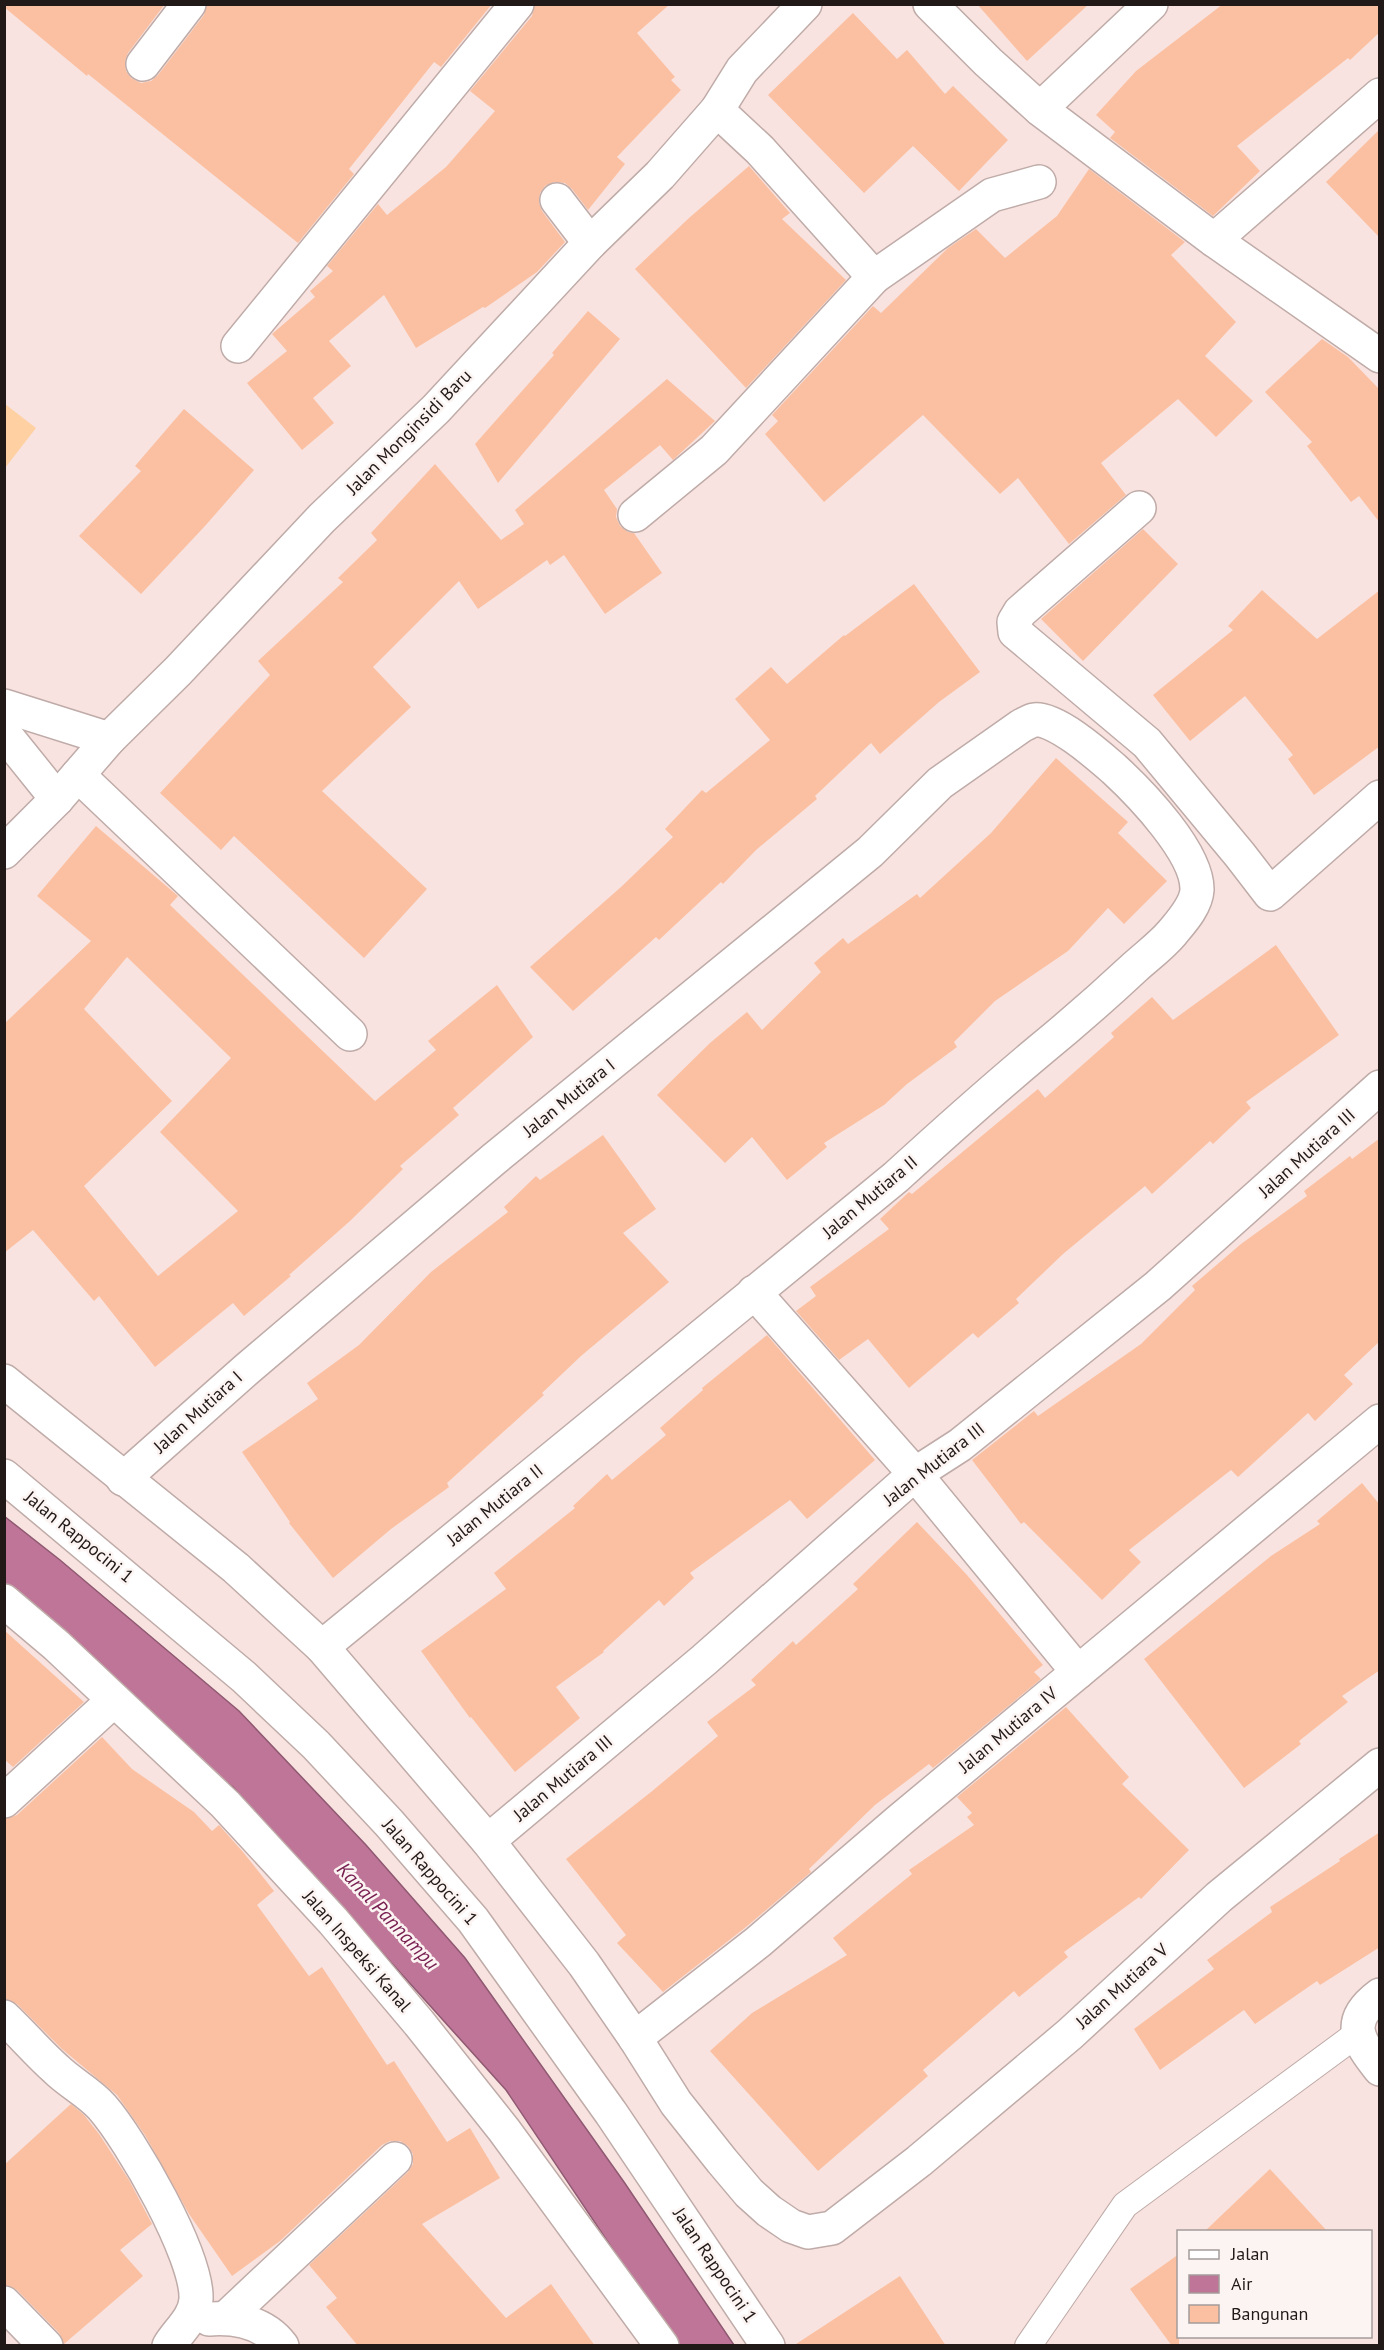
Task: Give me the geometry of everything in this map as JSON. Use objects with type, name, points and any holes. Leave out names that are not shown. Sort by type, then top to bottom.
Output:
[{"type":"street","points":[[143,64],[189,4]]},
{"type":"street","points":[[238,346],[517,4]]},
{"type":"street","name":"Jalan Monginsidi Baru","points":[[4,852],[57,799],[109,739],[178,671],[322,518],[436,409],[590,243],[660,175],[717,110],[742,70],[805,4]]},
{"type":"street","points":[[930,4],[987,62],[1040,108],[1214,240],[1304,301],[1380,357]]},
{"type":"street","points":[[1040,108],[1151,4]]},
{"type":"street","points":[[1214,240],[1380,95]]},
{"type":"street","points":[[717,110],[760,150],[874,277]]},
{"type":"street","points":[[635,515],[714,450],[874,277],[992,195],[1039,182]]},
{"type":"street","points":[[557,200],[590,243]]},
{"type":"street","points":[[1139,508],[1020,612],[1014,622],[1015,632],[1147,743],[1270,894],[1380,796]]},
{"type":"street","points":[[4,706],[109,739]]},
{"type":"street","name":"Jalan Mutiara II","points":[[322,1647],[896,1177],[954,1124],[1081,1016],[1170,935],[1189,911],[1197,892],[1195,873],[1188,856],[1124,778],[1086,746],[1048,722],[1034,720],[1022,726]]},
{"type":"street","name":"Jalan Mutiara I","points":[[123,1479],[247,1369],[485,1167],[870,852],[940,783],[1022,726]]},
{"type":"street","points":[[4,733],[57,799]]},
{"type":"street","points":[[78,775],[350,1034]]},
{"type":"street","name":"Jalan Mutiara III","points":[[488,1841],[704,1660],[915,1474],[960,1444],[1158,1286],[1380,1087]]},
{"type":"street","points":[[754,1292],[915,1474],[1078,1672]]},
{"type":"street","name":"Jalan Mutiara V","points":[[4,1381],[236,1568],[322,1647],[488,1841],[584,1964],[676,2103],[749,2193],[791,2226],[808,2232],[832,2228],[864,2205],[1002,2093],[1219,1897],[1380,1765]]},
{"type":"street","name":"Jalan Mutiara IV","points":[[635,2038],[758,1942],[1380,1421]]},
{"type":"street","name":"Jalan Rappocini 1","points":[[4,1476],[133,1581],[244,1677],[316,1744],[396,1832],[473,1920],[611,2113],[717,2267],[768,2346]]},
{"type":"street","name":"Jalan Inspeksi Kanal","points":[[4,1600],[225,1804],[333,1921],[419,2023],[504,2130],[662,2346]]},
{"type":"street","points":[[4,1801],[114,1700]]},
{"type":"street","points":[[1380,1995],[1364,2010],[1357,2022],[1357,2034],[1362,2047],[1380,2069]]},
{"type":"street","points":[[4,2017],[57,2070],[101,2106],[145,2171],[170,2220],[191,2273],[196,2299],[189,2321],[168,2346]]},
{"type":"street","points":[[227,2318],[395,2159]]},
{"type":"street","points":[[4,2303],[46,2346]]},
{"type":"street","points":[[189,2321],[227,2318],[255,2325],[270,2333],[282,2346]]},
{"type":"lane","points":[[1028,2346],[1125,2205],[1357,2034]]},
{"type":"shaded area","points":[[5,404],[36,428],[4,468]]},
{"type":"water","name":"Kanal Pannampu","points":[[4,1516],[60,1560],[239,1711],[366,1845],[465,1958],[624,2182],[734,2345],[677,2345],[506,2090],[233,1787],[114,1700],[36,1608],[5,1584]]},
{"type":"building","points":[[4,4],[165,4],[128,53],[125,61],[126,71],[131,78],[141,83],[151,81],[158,75],[204,15],[207,4],[492,4],[441,67],[434,62],[349,169],[354,174],[298,243],[88,74],[87,76],[4,7]]},
{"type":"building","points":[[535,4],[670,4],[637,33],[675,77],[671,80],[681,90],[617,157],[625,164],[588,210],[565,183],[554,182],[545,186],[540,193],[539,203],[542,211],[565,242],[537,272],[485,308],[483,307],[416,348],[384,295],[329,341],[351,366],[313,398],[334,423],[302,450],[247,383],[287,351],[272,334],[315,297],[310,291],[333,271],[327,266],[378,204],[387,215],[446,167],[495,111],[470,91],[532,16]]},
{"type":"building","points":[[977,4],[1089,4],[1027,61]]},
{"type":"building","points":[[1223,4],[1380,4],[1380,32],[1350,60],[1348,58],[1237,146],[1260,171],[1213,216],[1110,138],[1115,132],[1096,115],[1136,71]]},
{"type":"building","points":[[853,13],[897,59],[907,50],[945,94],[953,86],[1008,140],[959,191],[913,146],[864,193],[768,95]]},
{"type":"building","points":[[1380,129],[1380,238],[1326,182]]},
{"type":"building","points":[[749,166],[790,213],[782,219],[846,280],[746,388],[635,269]]},
{"type":"building","points":[[1089,169],[1185,242],[1171,255],[1236,322],[1205,356],[1253,401],[1216,437],[1178,399],[1101,463],[1126,495],[1069,544],[1018,478],[1000,494],[923,415],[824,502],[765,434],[778,421],[772,415],[873,306],[881,313],[948,248],[976,229],[1005,258],[1057,216]]},
{"type":"building","points":[[588,311],[620,339],[498,483],[475,444],[554,355],[552,353]]},
{"type":"building","points":[[1322,339],[1348,357],[1380,390],[1380,523],[1359,496],[1351,502],[1307,446],[1312,442],[1265,392]]},
{"type":"building","points":[[667,379],[715,421],[673,460],[660,445],[604,490],[617,509],[616,517],[620,526],[634,533],[662,573],[605,614],[564,555],[550,565],[547,560],[478,609],[459,581],[373,667],[411,707],[322,791],[427,889],[364,958],[234,836],[221,850],[160,793],[270,675],[258,661],[343,582],[338,578],[377,540],[371,533],[435,464],[501,540],[524,524],[515,510]]},
{"type":"building","points":[[184,409],[254,470],[141,594],[79,536],[141,471],[135,466]]},
{"type":"building","points":[[1143,529],[1178,564],[1083,661],[1041,619]]},
{"type":"building","points":[[914,584],[980,672],[939,702],[880,754],[871,743],[815,796],[817,799],[756,850],[723,884],[721,882],[659,940],[656,937],[573,1011],[530,967],[621,887],[673,837],[665,829],[702,790],[706,793],[770,740],[735,699],[771,667],[787,684],[844,635]]},
{"type":"building","points":[[1262,590],[1317,639],[1380,590],[1380,746],[1314,795],[1288,759],[1293,755],[1245,696],[1190,741],[1153,695],[1233,630],[1228,626]]},
{"type":"building","points":[[1056,758],[1128,822],[1118,833],[1167,881],[1124,924],[1108,908],[1068,951],[995,1001],[954,1042],[957,1047],[907,1084],[884,1105],[824,1143],[827,1147],[787,1180],[752,1137],[725,1163],[657,1095],[710,1043],[747,1012],[762,1030],[821,972],[814,963],[843,938],[848,944],[917,894],[920,898],[991,833]]},
{"type":"building","points":[[96,826],[178,896],[170,905],[375,1101],[436,1050],[428,1041],[497,985],[533,1037],[453,1108],[459,1115],[400,1166],[403,1169],[350,1221],[289,1275],[291,1276],[244,1316],[233,1303],[155,1367],[99,1296],[94,1301],[33,1230],[4,1253],[4,1024],[91,941],[37,896]],"holes":[[[127,957],[231,1058],[160,1132],[238,1211],[158,1276],[84,1186],[172,1101],[84,1009]]]},
{"type":"building","points":[[1276,945],[1339,1035],[1246,1102],[1251,1108],[1213,1144],[1210,1141],[1152,1194],[1145,1186],[1063,1254],[1016,1299],[1019,1303],[978,1338],[973,1333],[909,1388],[868,1339],[839,1360],[796,1311],[816,1296],[810,1287],[889,1229],[880,1219],[909,1192],[912,1194],[1038,1089],[1045,1098],[1114,1037],[1111,1033],[1152,997],[1173,1020]]},
{"type":"building","points":[[603,1135],[656,1209],[623,1233],[669,1282],[581,1356],[542,1393],[544,1395],[447,1483],[449,1487],[391,1529],[333,1578],[289,1523],[242,1452],[318,1399],[307,1383],[359,1345],[431,1272],[508,1212],[504,1207],[536,1176],[540,1180]]},
{"type":"building","points":[[1380,1138],[1380,1341],[1344,1375],[1353,1384],[1315,1421],[1308,1413],[1238,1477],[1231,1470],[1129,1550],[1141,1562],[1102,1600],[1024,1522],[1021,1524],[972,1460],[1034,1411],[1038,1416],[1141,1344],[1195,1290],[1192,1286],[1241,1244],[1307,1196],[1304,1191],[1350,1156],[1352,1159]]},
{"type":"building","points":[[767,1335],[875,1460],[807,1519],[790,1500],[690,1573],[694,1578],[664,1606],[659,1600],[604,1652],[556,1687],[580,1718],[515,1772],[470,1718],[421,1651],[506,1589],[494,1573],[575,1508],[573,1506],[607,1474],[612,1480],[666,1435],[660,1428],[703,1390],[702,1388]]},
{"type":"building","points":[[1362,1483],[1380,1505],[1380,1670],[1342,1696],[1348,1702],[1299,1741],[1301,1744],[1244,1788],[1144,1659],[1271,1556],[1320,1524],[1317,1521]]},
{"type":"building","points":[[917,1522],[967,1575],[1043,1665],[1034,1672],[1041,1679],[933,1768],[929,1764],[875,1805],[809,1869],[811,1872],[663,1992],[617,1943],[626,1935],[566,1859],[718,1736],[707,1722],[756,1685],[751,1680],[793,1641],[796,1645],[858,1589],[853,1584]]},
{"type":"building","points":[[4,1630],[84,1702],[13,1767],[4,1759]]},
{"type":"building","points":[[1066,1707],[1129,1777],[1122,1784],[1189,1850],[1141,1899],[1139,1897],[1064,1952],[1068,1957],[1019,1997],[1014,1991],[923,2070],[928,2076],[818,2171],[710,2051],[752,2013],[847,1955],[833,1938],[912,1874],[909,1870],[974,1825],[967,1817],[972,1813],[957,1797]]},
{"type":"building","points":[[102,1737],[132,1769],[194,1812],[212,1831],[219,1825],[243,1852],[274,1891],[257,1905],[309,1976],[322,1967],[387,2065],[394,2061],[447,2142],[470,2128],[500,2178],[422,2224],[506,2318],[551,2284],[595,2346],[358,2346],[326,2307],[337,2298],[309,2265],[408,2172],[413,2164],[413,2154],[408,2146],[400,2141],[390,2141],[382,2145],[280,2241],[232,2276],[189,2214],[145,2135],[117,2095],[62,2049],[17,2004],[4,1999],[4,1819],[17,1815]]},
{"type":"building","points":[[1380,1832],[1380,1947],[1320,1985],[1317,1981],[1255,2024],[1244,2010],[1160,2070],[1134,2029],[1214,1969],[1207,1960],[1272,1912],[1270,1907]]},
{"type":"building","points":[[71,2104],[84,2115],[99,2134],[129,2180],[152,2224],[120,2250],[143,2276],[64,2344],[59,2333],[17,2290],[4,2285],[4,2165]]},
{"type":"building","points":[[1270,2169],[1326,2230],[1206,2230]]},
{"type":"building","points":[[1177,2255],[1177,2338],[1179,2338],[1179,2346],[1172,2346],[1130,2289]]},
{"type":"building","points":[[900,2276],[946,2346],[793,2346]]}]
